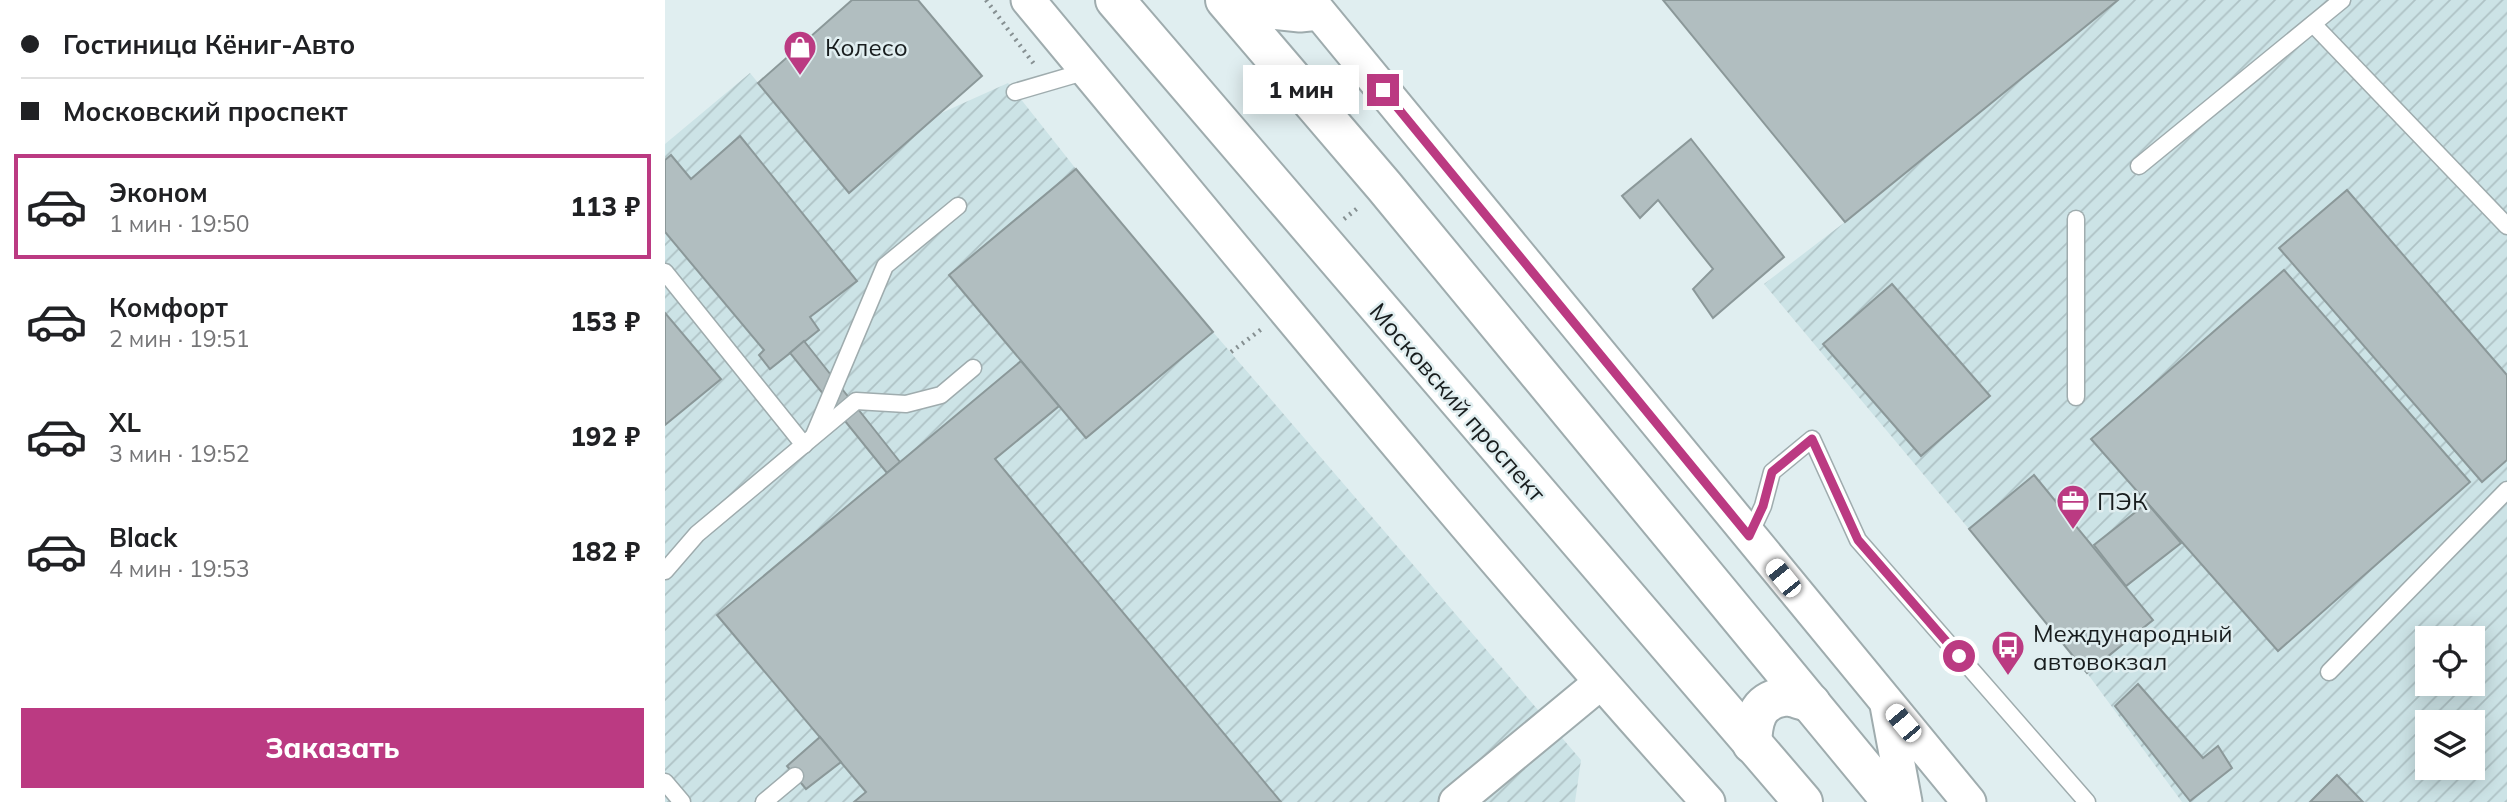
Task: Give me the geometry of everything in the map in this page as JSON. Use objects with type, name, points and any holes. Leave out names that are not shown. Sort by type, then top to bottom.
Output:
[{"type":"main road","name":"Московский проспект","points":[[1113,0],[1804,802]]},
{"type":"main road","points":[[1229,4],[1384,186],[1892,802]]},
{"type":"main road","points":[[1752,744],[1753,718],[1764,705],[1784,696],[1811,703]]},
{"type":"street","points":[[1028,0],[1457,514],[1601,683],[1708,802]]},
{"type":"street","points":[[1229,4],[1300,15],[1314,6],[1969,802]]},
{"type":"street","points":[[1456,802],[1601,683]]},
{"type":"street","points":[[1886,703],[1905,802]]},
{"type":"lane","points":[[2139,166],[2342,0]]},
{"type":"lane","points":[[2312,24],[2507,226]]},
{"type":"lane","points":[[1015,92],[1087,71]]},
{"type":"lane","points":[[809,441],[885,266],[958,206]]},
{"type":"lane","points":[[2076,219],[2076,397]]},
{"type":"lane","points":[[665,272],[809,441]]},
{"type":"lane","points":[[665,571],[697,534],[856,401],[907,404],[941,395],[973,368]]},
{"type":"lane","points":[[1749,536],[1763,506],[1772,472],[1812,439],[1858,540],[2087,802]]},
{"type":"lane","points":[[2329,672],[2507,490]]},
{"type":"lane","points":[[764,802],[795,776]]},
{"type":"lane","points":[[665,782],[682,802]]},
{"type":"path","points":[[986,0],[1048,82]]},
{"type":"path","points":[[1319,241],[1384,186]]},
{"type":"shaded area","points":[[2118,0],[2507,0],[2507,802],[2182,802],[2087,673],[2152,619],[2035,476],[1969,529],[1764,284],[1845,222]]},
{"type":"shaded area","points":[[750,73],[849,193],[937,115],[1008,83],[1076,169],[949,275],[1086,438],[1213,332],[1581,760],[1575,802],[665,802],[665,144]]},
{"type":"building","points":[[852,0],[918,0],[982,76],[849,193],[758,83]]},
{"type":"building","points":[[1663,0],[2118,0],[1845,222]]},
{"type":"building","points":[[740,136],[857,281],[810,317],[819,330],[770,369],[759,355],[764,350],[665,232],[665,160],[671,155],[691,179]]},
{"type":"building","points":[[1691,139],[1784,257],[1713,318],[1693,289],[1713,269],[1658,200],[1640,218],[1622,196]]},
{"type":"building","points":[[1076,169],[1213,332],[1086,438],[949,275]]},
{"type":"building","points":[[2347,190],[2507,375],[2507,460],[2482,482],[2279,248]]},
{"type":"building","points":[[2284,270],[2470,482],[2278,651],[2091,439]]},
{"type":"building","points":[[1892,284],[1990,396],[1921,456],[1823,344]]},
{"type":"building","points":[[665,313],[721,379],[665,425]]},
{"type":"building","points":[[804,341],[900,462],[887,473],[790,353]]},
{"type":"building","points":[[1021,361],[1059,406],[995,459],[1281,802],[854,802],[866,792],[717,615]]},
{"type":"building","points":[[2034,475],[2153,620],[2087,673],[1969,529]]},
{"type":"building","points":[[2147,503],[2181,543],[2126,586],[2094,545]]},
{"type":"building","points":[[2138,684],[2203,758],[2218,746],[2232,768],[2190,801],[2115,706]]},
{"type":"building","points":[[820,737],[841,762],[806,789],[787,766]]},
{"type":"building","points":[[2337,775],[2363,802],[2310,802]]},
{"type":"place","name":"Колесо","points":[[800,77]]},
{"type":"place","name":"ПЭК","points":[[2073,531]]},
{"type":"place","name":"Международный автовокзал","points":[[2008,677]]},
{"type":"route","points":[[1383,90],[1749,536],[1763,506],[1772,472],[1812,439],[1858,540],[1959,656]]}]
